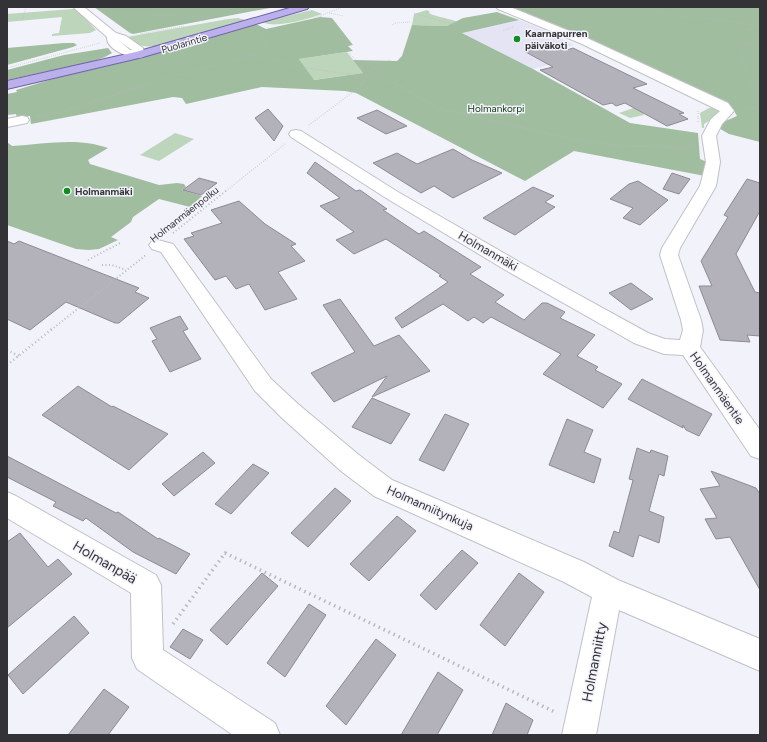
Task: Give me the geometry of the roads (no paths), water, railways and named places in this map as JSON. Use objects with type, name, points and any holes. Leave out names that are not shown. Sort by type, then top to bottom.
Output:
[{"type":"main road","name":"Puolarintie","points":[[7,89],[140,55],[304,7]]},
{"type":"main road","name":"Puolarintie","points":[[7,85],[62,74]]},
{"type":"street","points":[[78,7],[112,36],[112,41],[127,53],[140,55]]},
{"type":"street","name":"Holmanmäentie","points":[[501,7],[540,21],[723,106],[727,112],[716,122],[709,136],[713,162],[708,186],[671,248],[669,255],[691,320],[693,330],[689,348],[760,449]]},
{"type":"street","points":[[7,123],[22,120]]},
{"type":"street","name":"Holmanmäki","points":[[296,134],[392,195],[494,255],[641,338],[664,346],[689,348]]},
{"type":"street","name":"Holmanniitynkuja","points":[[158,245],[167,248],[263,385],[290,411],[350,463],[383,488],[574,572],[608,590],[760,655]]},
{"type":"street","name":"Holmanpää","points":[[7,504],[146,585],[148,658],[262,735]]},
{"type":"street","name":"Holmanniitty","points":[[580,730],[608,590]]},
{"type":"place","name":"Kaarnapurren päiväkoti","points":[[517,39]]},
{"type":"place","name":"Holmanmäki","points":[[67,191]]},
{"type":"park label","name":"Holmankorpi","points":[[496,108]]}]
